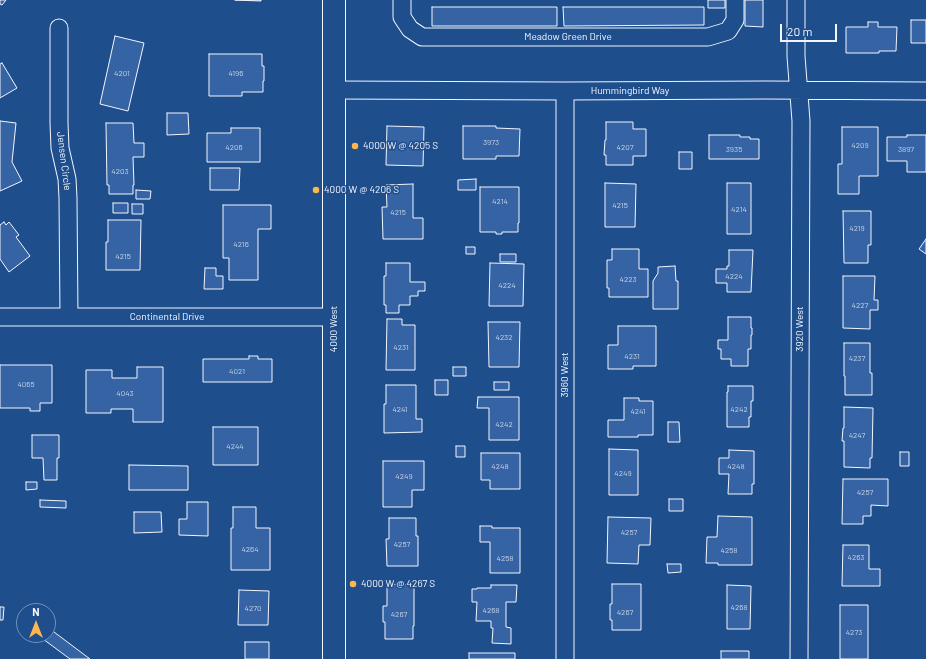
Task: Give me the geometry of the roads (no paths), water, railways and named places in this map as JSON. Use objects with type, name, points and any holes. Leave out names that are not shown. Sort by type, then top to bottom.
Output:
[{"type":"street","name":"4000 West","points":[[334,0],[334,659]]},
{"type":"street","name":"Meadow Green Drive","points":[[402,0],[402,17],[410,29],[422,37],[708,37],[728,31],[735,20],[735,0]]},
{"type":"street","name":"3920 West","points":[[796,0],[796,56],[801,121],[799,659]]},
{"type":"street","name":"Jensen Circle","points":[[59,28],[60,148],[67,179],[69,317]]},
{"type":"street","name":"Hummingbird Way","points":[[335,90],[926,91]]},
{"type":"street","name":"3960 West","points":[[565,91],[565,659]]},
{"type":"street","name":"Continental Drive","points":[[0,317],[334,317]]},
{"type":"place","name":"4000 W @ 4205 S","points":[[355,146]]},
{"type":"place","name":"4000 W @ 4206 S","points":[[316,190]]},
{"type":"place","name":"4000 W @ 4267 S","points":[[353,584]]}]
